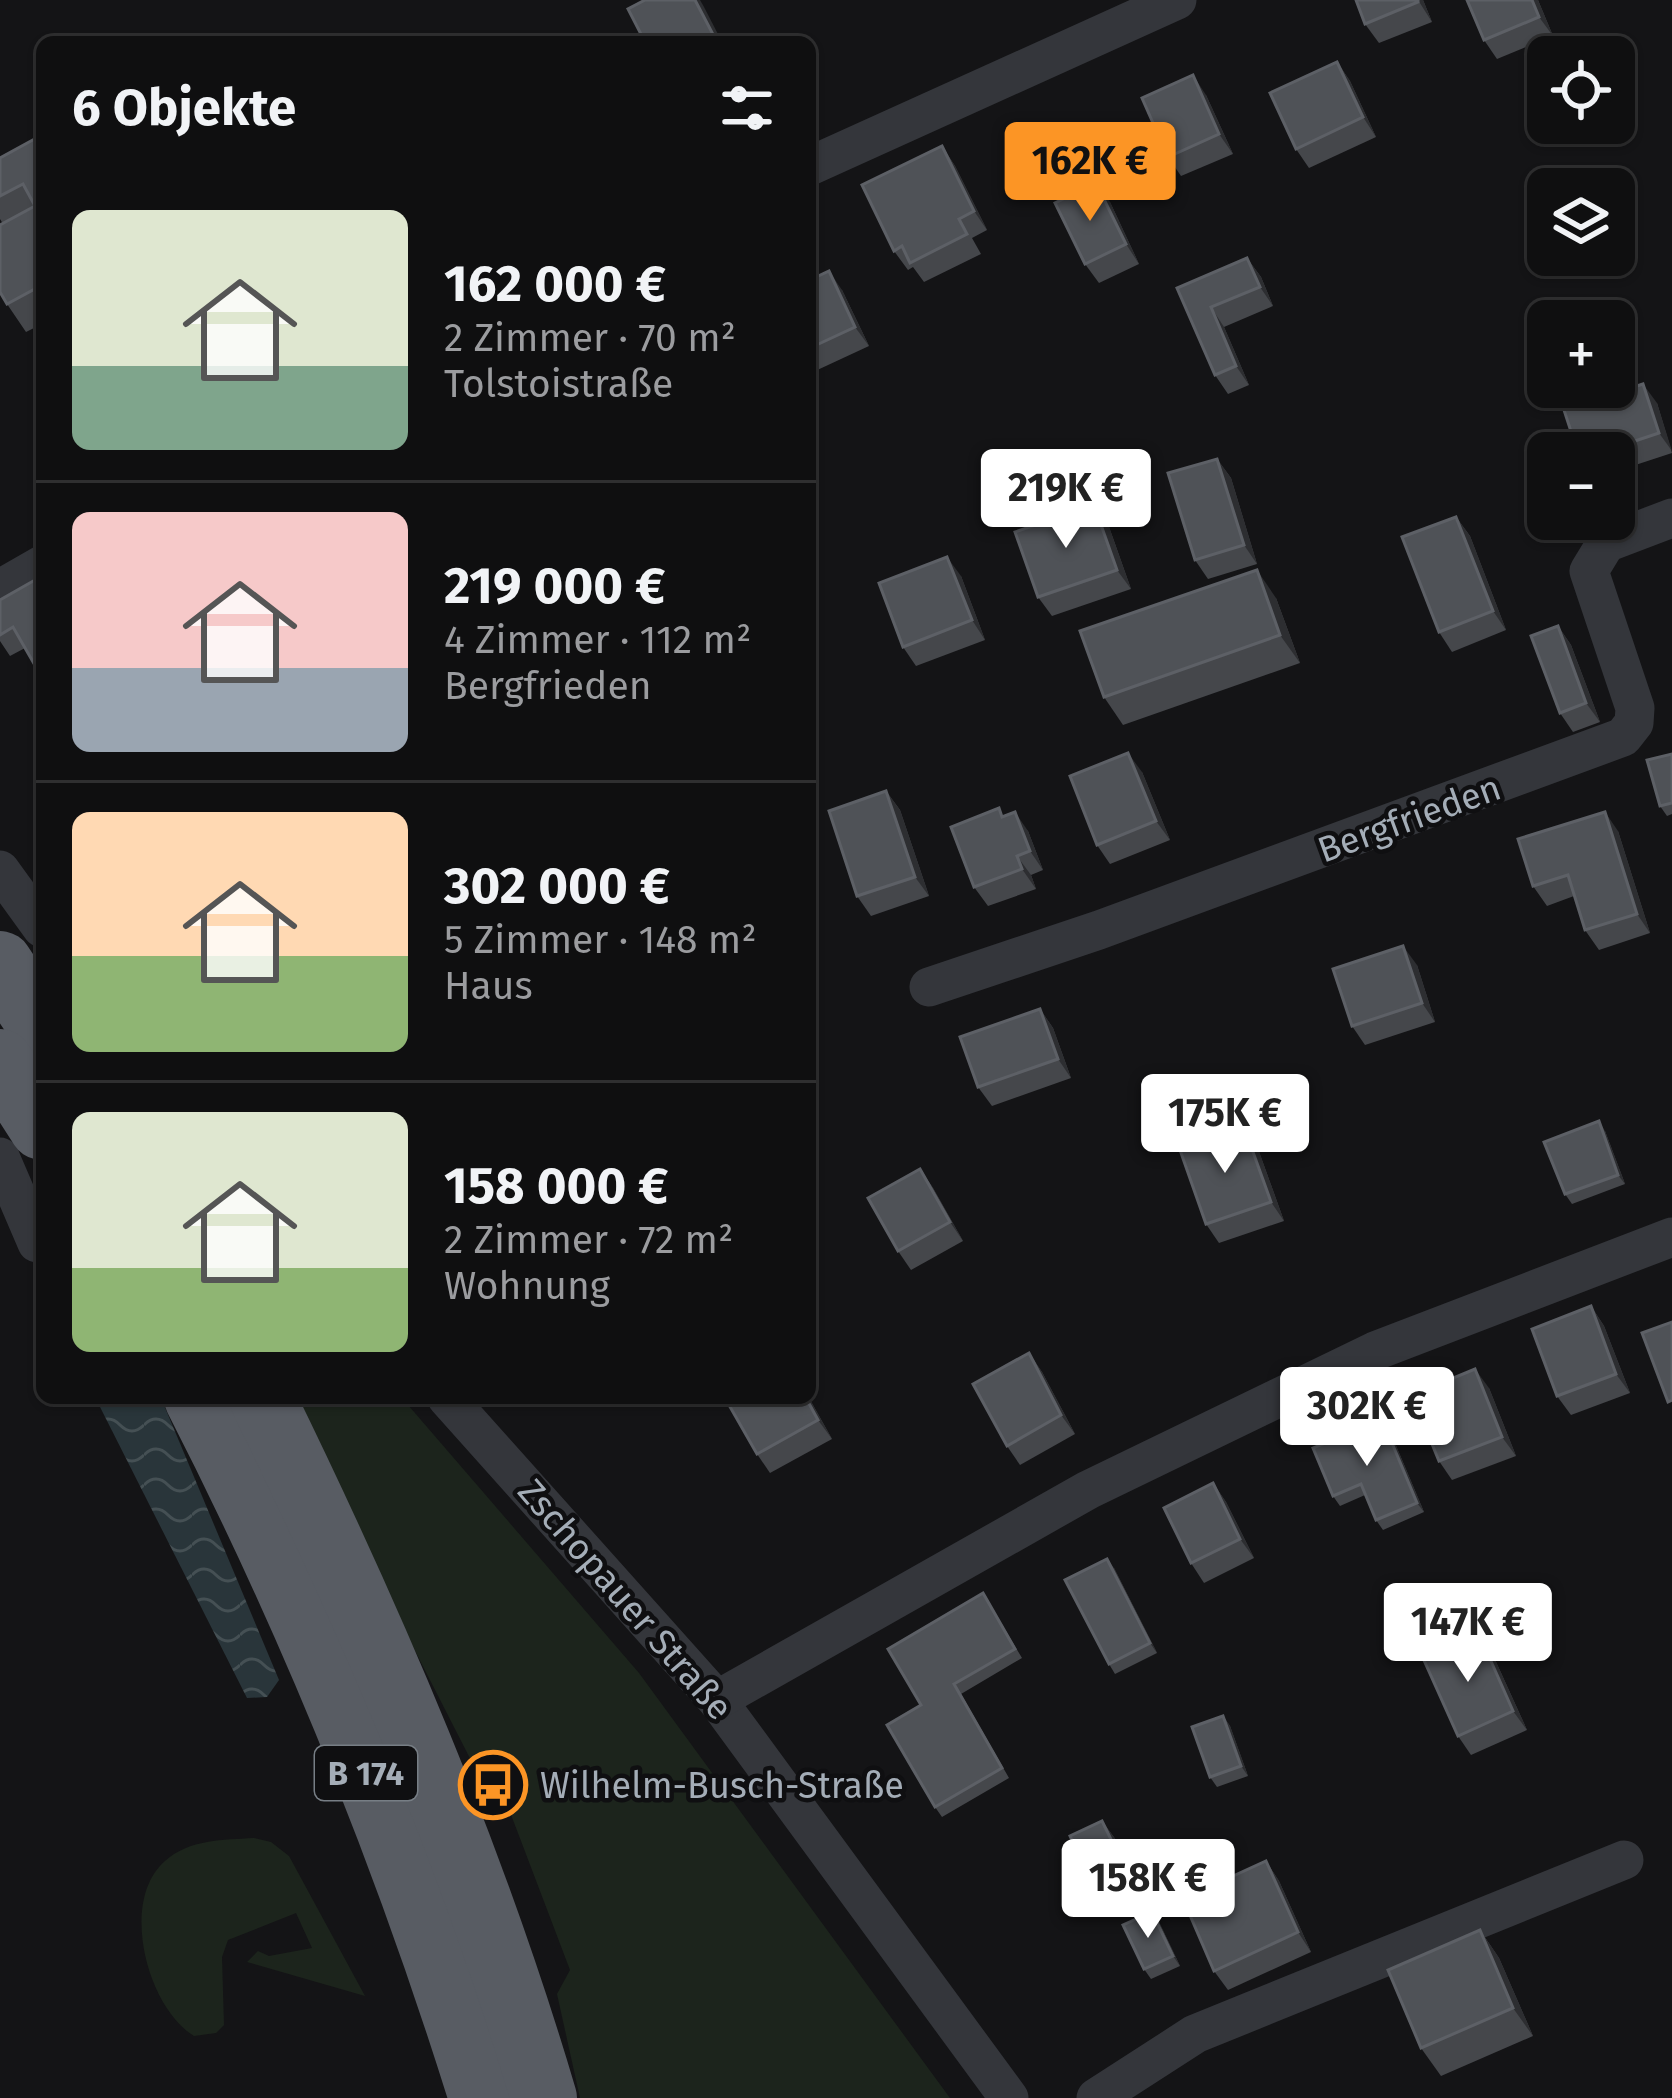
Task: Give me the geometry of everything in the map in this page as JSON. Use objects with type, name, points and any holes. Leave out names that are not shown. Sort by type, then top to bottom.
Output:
[{"type":"highway","points":[[0,964],[36,1018]]},
{"type":"highway","points":[[0,1062],[36,1117]]},
{"type":"highway","name":"B 174","points":[[199,1404],[299,1613],[395,1842],[482,2098]]},
{"type":"highway","name":"B 174","points":[[265,1404],[341,1558],[443,1800],[510,1983],[544,2098]]},
{"type":"street","points":[[816,163],[1177,0]]},
{"type":"street","name":"Bergfrieden","points":[[929,987],[1099,931],[1623,737],[1634,723],[1635,708],[1589,572],[1606,543],[1672,518]]},
{"type":"street","points":[[0,589],[36,568]]},
{"type":"street","points":[[0,870],[36,920]]},
{"type":"street","points":[[0,1157],[36,1241]]},
{"type":"street","points":[[718,1700],[1088,1490],[1375,1351],[1672,1237]]},
{"type":"street","name":"Zschopauer Straße","points":[[452,1404],[718,1700],[1009,2098]]},
{"type":"street","points":[[1096,2098],[1195,2034],[1624,1860]]},
{"type":"shaded area","points":[[289,1404],[407,1404],[639,1673],[950,2098],[580,2098],[557,1994],[570,1970],[494,1770],[479,1776]]},
{"type":"shaded area","points":[[254,1838],[271,1842],[289,1856],[365,1996],[247,1962],[258,1951],[269,1956],[312,1948],[296,1913],[228,1940],[222,1957],[224,2025],[216,2033],[194,2036],[177,2022],[152,1978],[142,1926],[144,1901],[151,1879],[174,1854],[207,1842]]},
{"type":"water","points":[[99,1404],[164,1404],[279,1680],[267,1697],[247,1698]]},
{"type":"building","points":[[645,0],[695,0],[714,36],[642,36],[628,9]]},
{"type":"building","points":[[1356,0],[1418,0],[1418,2],[1365,24]]},
{"type":"building","points":[[1467,0],[1532,0],[1539,17],[1484,40]]},
{"type":"building","points":[[1337,62],[1363,117],[1296,149],[1270,93]]},
{"type":"building","points":[[1193,75],[1219,134],[1168,157],[1142,98]]},
{"type":"building","points":[[36,138],[36,288],[7,304],[0,292],[0,225],[35,206],[23,184],[0,196],[0,158]]},
{"type":"building","points":[[942,146],[974,211],[959,219],[967,234],[910,263],[902,246],[894,251],[862,185]]},
{"type":"building","points":[[1096,183],[1126,244],[1085,264],[1055,203]]},
{"type":"building","points":[[1247,258],[1260,287],[1211,307],[1236,366],[1215,375],[1177,288]]},
{"type":"building","points":[[829,271],[855,327],[816,345],[816,277]]},
{"type":"building","points":[[1643,384],[1659,433],[1635,441],[1635,432],[1571,432],[1564,410],[1635,408],[1635,387]]},
{"type":"building","points":[[1217,459],[1244,545],[1195,560],[1168,473]]},
{"type":"building","points":[[1094,505],[1117,570],[1038,597],[1015,532]]},
{"type":"building","points":[[1456,517],[1493,611],[1439,632],[1402,537]]},
{"type":"building","points":[[947,557],[972,620],[903,647],[879,583]]},
{"type":"building","points":[[1257,570],[1280,635],[1104,697],[1080,631]]},
{"type":"building","points":[[36,579],[36,667],[13,627],[0,635],[0,600]]},
{"type":"building","points":[[1558,626],[1586,703],[1560,713],[1531,636]]},
{"type":"building","points":[[1128,753],[1156,821],[1097,845],[1070,776]]},
{"type":"building","points":[[1672,754],[1672,803],[1660,806],[1647,760]]},
{"type":"building","points":[[886,791],[915,877],[857,896],[829,811]]},
{"type":"building","points":[[999,808],[1002,817],[1015,812],[1030,851],[1017,856],[1022,869],[974,887],[951,827]]},
{"type":"building","points":[[1605,812],[1637,914],[1585,930],[1568,875],[1533,886],[1518,839]]},
{"type":"building","points":[[1403,946],[1422,1003],[1352,1026],[1333,969]]},
{"type":"building","points":[[1040,1009],[1058,1059],[978,1087],[960,1037]]},
{"type":"building","points":[[1599,1121],[1618,1175],[1565,1194],[1544,1142]]},
{"type":"building","points":[[1244,1127],[1271,1202],[1206,1224],[1180,1150]]},
{"type":"building","points":[[920,1169],[950,1222],[898,1251],[868,1198]]},
{"type":"building","points":[[1591,1306],[1616,1374],[1557,1396],[1532,1329]]},
{"type":"building","points":[[1672,1322],[1672,1400],[1668,1402],[1642,1333]]},
{"type":"building","points":[[1029,1353],[1061,1415],[1007,1446],[973,1384]]},
{"type":"building","points":[[1475,1369],[1502,1437],[1439,1461],[1412,1395]]},
{"type":"building","points":[[728,1404],[809,1404],[818,1420],[757,1454]]},
{"type":"building","points":[[1382,1419],[1417,1503],[1376,1520],[1361,1484],[1333,1496],[1313,1448]]},
{"type":"building","points":[[1213,1483],[1240,1539],[1191,1563],[1164,1508]]},
{"type":"building","points":[[1107,1559],[1150,1643],[1109,1664],[1065,1580]]},
{"type":"building","points":[[983,1593],[1015,1649],[954,1684],[1002,1768],[935,1807],[887,1725],[921,1705],[888,1649]]},
{"type":"building","points":[[1479,1634],[1513,1711],[1458,1736],[1423,1658]]},
{"type":"building","points":[[1223,1716],[1241,1766],[1210,1777],[1192,1727]]},
{"type":"building","points":[[1102,1821],[1127,1872],[1094,1888],[1070,1836]]},
{"type":"building","points":[[1266,1861],[1298,1932],[1214,1971],[1183,1899]]},
{"type":"building","points":[[1152,1912],[1173,1956],[1144,1969],[1123,1925]]},
{"type":"building","points":[[1480,1930],[1513,2008],[1421,2048],[1388,1970]]},
{"type":"place","name":"Wilhelm-Busch-Straße","points":[[493,1785]]}]
